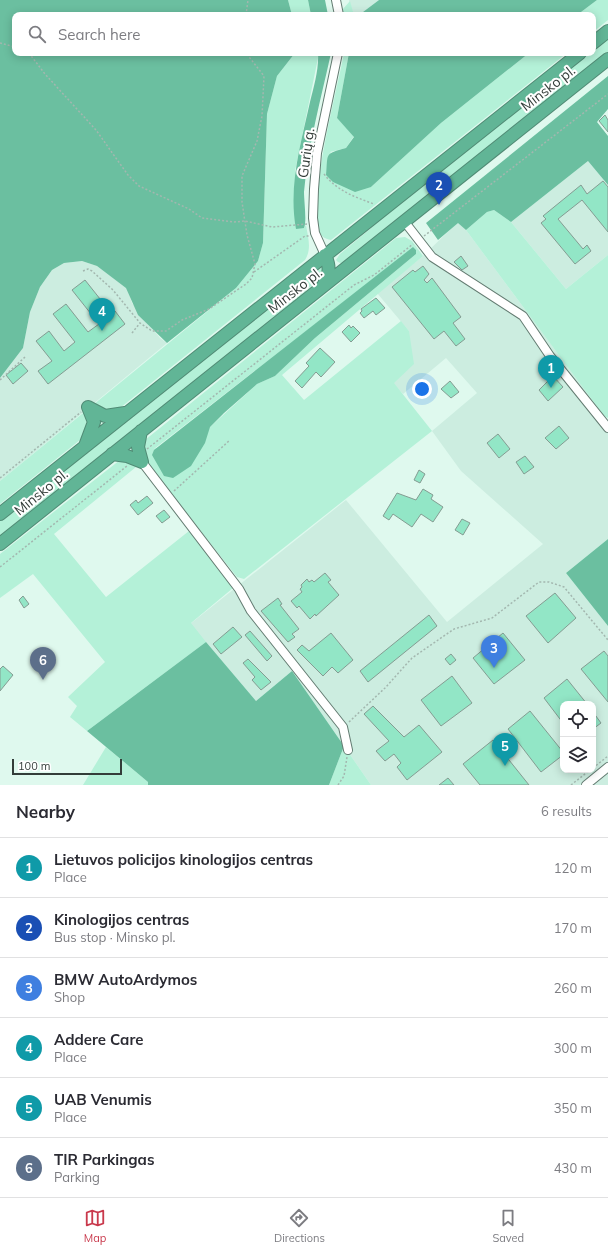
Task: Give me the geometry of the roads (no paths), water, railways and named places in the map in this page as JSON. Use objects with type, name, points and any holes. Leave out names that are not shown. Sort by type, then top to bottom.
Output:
[{"type":"highway","points":[[596,41],[608,31]]},
{"type":"highway","name":"Minsko pl.","points":[[0,514],[576,56]]},
{"type":"highway","name":"Minsko pl.","points":[[0,544],[608,59]]},
{"type":"highway","points":[[323,287],[330,271],[330,266],[325,255]]},
{"type":"highway","points":[[85,446],[94,422],[88,407],[105,416],[127,413]]},
{"type":"highway","points":[[112,454],[139,459],[138,448],[142,431]]},
{"type":"street","points":[[336,0],[338,12]]},
{"type":"street","name":"Gurių g.","points":[[325,255],[316,237],[313,223],[317,153],[337,56]]},
{"type":"street","points":[[404,221],[432,257],[523,316],[550,356],[608,428]]},
{"type":"street","points":[[139,459],[239,589],[251,611],[343,727],[348,750]]},
{"type":"street","points":[[586,785],[608,767]]},
{"type":"place","name":"Kinologijos centras","points":[[439,205]]},
{"type":"place","name":"Addere Care","points":[[102,331]]},
{"type":"place","name":"Lietuvos policijos kinologijos centras","points":[[551,388]]},
{"type":"place","name":"BMW AutoArdymos","points":[[494,668]]},
{"type":"place","name":"TIR Parkingas","points":[[43,680]]},
{"type":"place","name":"UAB Venumis","points":[[505,766]]}]
